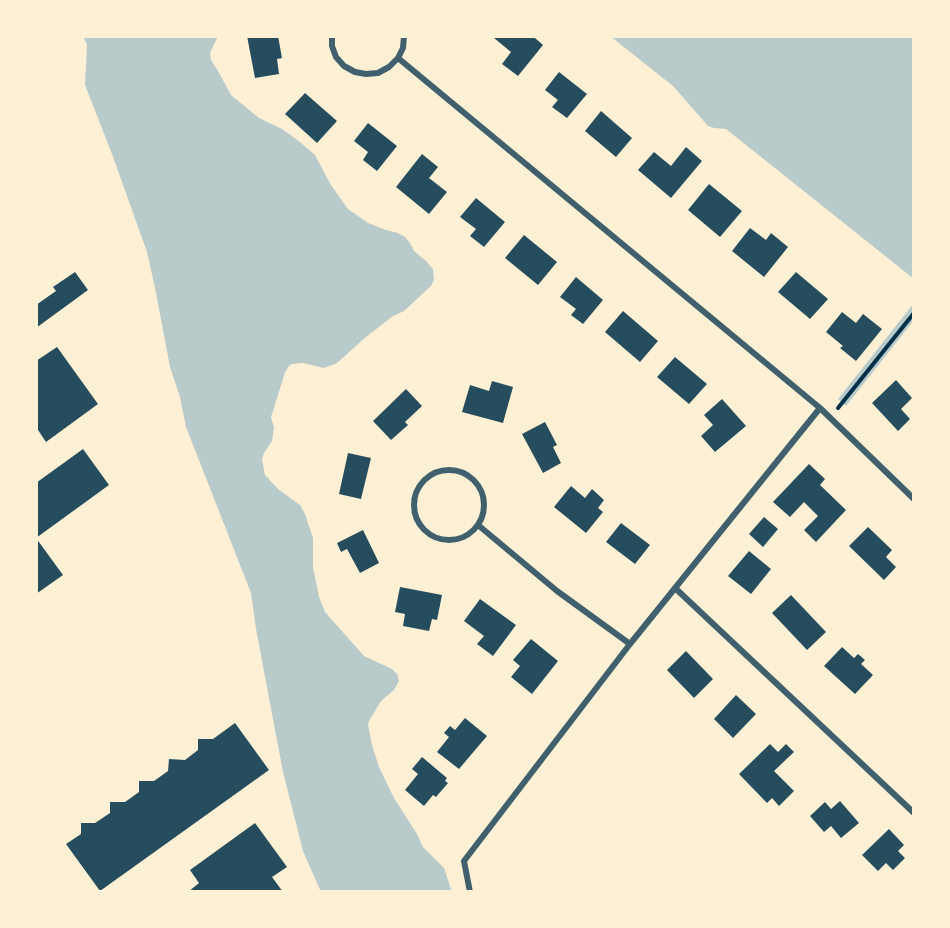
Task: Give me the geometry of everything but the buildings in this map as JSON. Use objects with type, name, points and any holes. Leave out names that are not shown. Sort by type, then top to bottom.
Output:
[{"type":"street","points":[[332,36],[332,46],[336,57],[344,66],[355,72],[366,74],[378,73],[389,67],[398,58],[403,48],[404,36]]},
{"type":"street","points":[[398,58],[820,408],[914,499]]},
{"type":"street","points":[[470,892],[465,861],[630,644],[820,408]]},
{"type":"street","points":[[441,471],[462,472],[478,485],[483,495],[483,515],[478,525],[462,538],[452,540],[432,536],[424,529],[415,511],[418,490],[432,475],[441,471]]},
{"type":"street","points":[[478,525],[557,591],[630,644]]},
{"type":"street","points":[[675,588],[914,813]]},
{"type":"path","points":[[830,418],[914,313]]},
{"type":"shaded area","points":[[83,36],[218,36],[210,53],[211,60],[231,95],[259,118],[282,129],[315,155],[331,185],[348,209],[368,223],[405,237],[414,251],[433,269],[434,280],[431,286],[404,311],[393,316],[337,363],[324,368],[303,363],[289,366],[271,417],[274,427],[272,441],[262,460],[265,475],[278,489],[300,505],[305,514],[313,538],[313,568],[319,597],[325,612],[364,656],[392,669],[397,674],[399,681],[394,690],[381,701],[369,721],[372,745],[379,767],[394,798],[423,847],[444,868],[452,892],[321,892],[303,851],[283,772],[251,593],[186,427],[180,397],[170,367],[147,252],[85,85],[87,45]]},
{"type":"shaded area","points":[[610,36],[914,36],[914,279],[726,129],[708,126],[673,86]]},
{"type":"shaded area","points":[[914,303],[914,320],[846,406],[838,399]]}]
